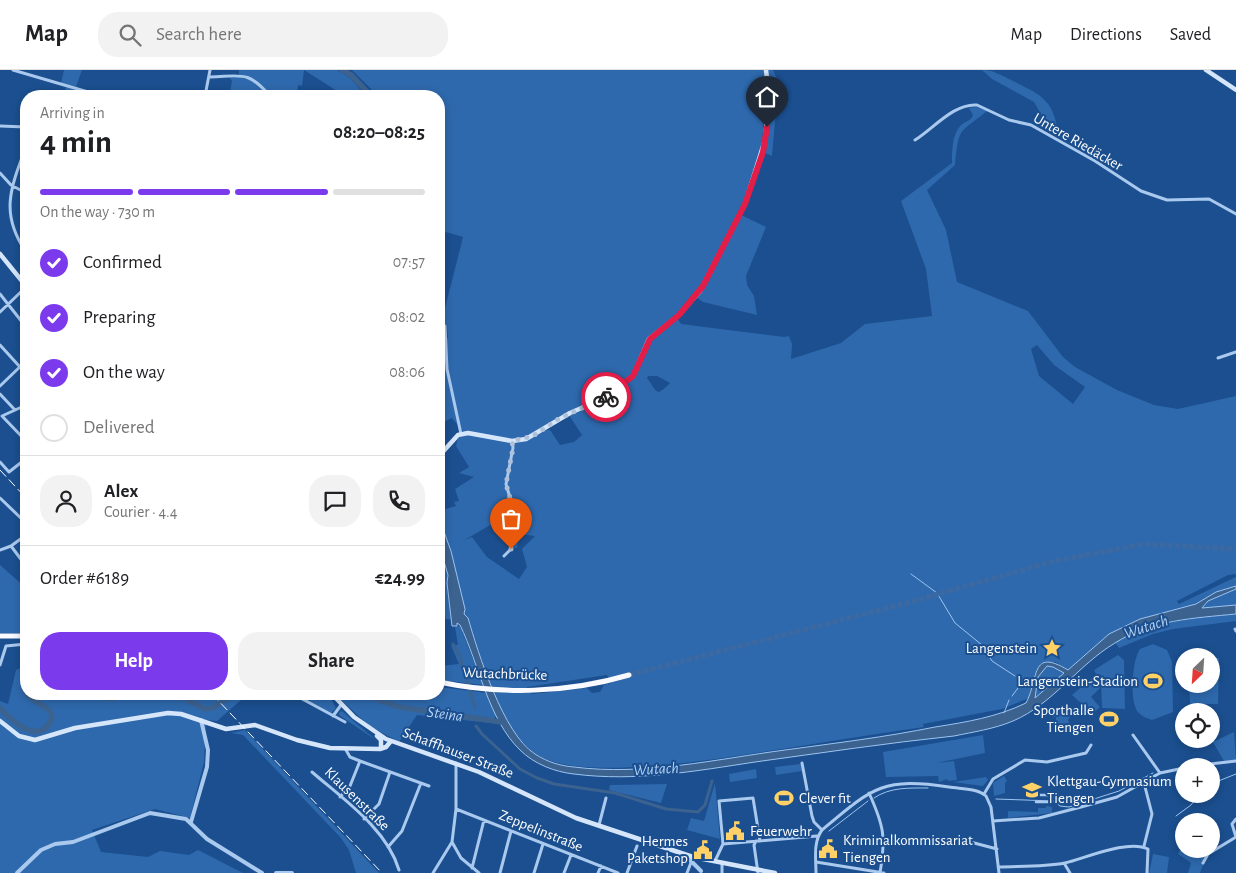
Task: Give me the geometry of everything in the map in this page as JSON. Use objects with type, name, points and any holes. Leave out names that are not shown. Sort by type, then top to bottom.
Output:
[{"type":"highway","points":[[0,636],[20,636]]},
{"type":"highway","name":"Wutachbrücke","points":[[445,684],[501,690],[556,688],[599,682],[629,675]]},
{"type":"main road","points":[[445,450],[461,434],[468,433],[512,441],[533,436],[570,413],[602,399],[629,380],[637,368],[641,354],[650,339],[679,315],[700,291],[737,221],[763,152],[769,96],[766,70]]},
{"type":"main road","points":[[1206,70],[1236,90]]},
{"type":"main road","points":[[0,254],[20,279]]},
{"type":"main road","name":"Schaffhauser Straße","points":[[337,700],[373,731],[388,740],[479,772],[573,816],[684,854],[758,871],[775,873]]},
{"type":"main road","points":[[0,721],[19,736],[35,740],[75,728],[160,714],[181,714],[226,729],[255,725],[297,740],[346,750],[380,748],[388,740]]},
{"type":"main road","points":[[373,731],[381,740],[380,748]]},
{"type":"street","points":[[13,70],[81,90]]},
{"type":"street","points":[[207,90],[210,70]]},
{"type":"street","points":[[210,77],[227,74],[247,76],[264,90]]},
{"type":"street","name":"Untere Riedäcker","points":[[915,140],[951,114],[971,105],[977,105],[1009,120],[1031,125],[1095,161],[1141,191],[1168,200],[1208,200],[1236,214]]},
{"type":"street","points":[[0,126],[20,127]]},
{"type":"street","points":[[20,164],[6,201],[8,223],[12,234],[20,244]]},
{"type":"street","points":[[0,173],[11,185],[20,190]]},
{"type":"street","points":[[0,312],[20,292]]},
{"type":"street","points":[[0,294],[20,319]]},
{"type":"street","points":[[445,326],[447,370],[461,434]]},
{"type":"street","points":[[0,345],[20,367],[0,386]]},
{"type":"street","points":[[1218,358],[1236,352]]},
{"type":"street","points":[[0,394],[15,410]]},
{"type":"street","points":[[20,408],[1,417],[20,435]]},
{"type":"street","points":[[504,556],[511,549],[510,531],[515,515],[506,484],[513,448],[512,441]]},
{"type":"street","points":[[0,462],[10,472],[20,464]]},
{"type":"street","points":[[0,498],[20,517]]},
{"type":"street","points":[[0,550],[11,546],[20,539]]},
{"type":"street","points":[[11,546],[20,558]]},
{"type":"street","points":[[0,665],[6,646],[20,645]]},
{"type":"street","points":[[304,700],[345,722]]},
{"type":"street","points":[[333,716],[341,705]]},
{"type":"street","points":[[191,822],[207,768],[208,750],[206,734],[200,726],[201,720]]},
{"type":"street","points":[[1133,735],[1160,773]]},
{"type":"street","points":[[984,794],[993,778],[1025,760],[1039,762],[1061,760],[1070,755],[1086,753],[1091,748],[1091,744]]},
{"type":"street","points":[[346,750],[350,756],[360,761],[429,786]]},
{"type":"street","points":[[340,797],[350,786],[360,761]]},
{"type":"street","points":[[1220,763],[1236,761]]},
{"type":"street","points":[[433,873],[452,842],[456,809],[456,763]]},
{"type":"street","points":[[802,763],[812,816],[814,822],[822,830]]},
{"type":"street","points":[[993,821],[1021,820],[1054,814],[1117,796],[1160,773],[1175,770]]},
{"type":"street","name":"Klausenstraße","points":[[312,772],[364,819],[388,847],[395,858],[399,870]]},
{"type":"street","points":[[364,819],[379,804],[390,772]]},
{"type":"street","points":[[816,873],[817,836],[822,830],[869,793],[888,784],[906,782],[937,785],[984,794],[990,802],[999,873]]},
{"type":"street","points":[[388,847],[402,831],[421,783]]},
{"type":"street","points":[[1144,783],[1152,814],[1144,846]]},
{"type":"street","points":[[1052,790],[1052,798]]},
{"type":"street","points":[[816,862],[882,873],[885,838],[882,820],[869,793]]},
{"type":"street","points":[[1039,795],[1052,798]]},
{"type":"street","points":[[715,862],[723,844],[718,803],[751,796],[753,798],[758,841],[754,845],[758,871]]},
{"type":"street","points":[[599,825],[606,798]]},
{"type":"street","points":[[1036,802],[1052,798]]},
{"type":"street","name":"Zeppelinstraße","points":[[456,809],[618,873]]},
{"type":"street","points":[[17,873],[41,850],[55,844],[81,839],[150,813],[162,813],[186,818],[207,839],[262,873]]},
{"type":"street","points":[[1203,863],[1208,854],[1236,837],[1232,824],[1236,819]]},
{"type":"street","points":[[472,868],[484,820]]},
{"type":"street","points":[[500,873],[511,831]]},
{"type":"street","points":[[723,844],[817,836]]},
{"type":"street","points":[[885,838],[959,839],[997,849]]},
{"type":"street","points":[[452,842],[461,858],[479,873]]},
{"type":"street","points":[[534,873],[543,844]]},
{"type":"street","points":[[627,873],[637,846]]},
{"type":"street","points":[[998,867],[1064,863],[1129,846],[1144,846],[1148,849],[1147,873]]},
{"type":"street","points":[[564,873],[570,854]]},
{"type":"street","points":[[684,854],[702,872]]},
{"type":"street","points":[[702,872],[703,859]]},
{"type":"street","points":[[687,873],[692,860]]},
{"type":"street","points":[[722,863],[722,873]]},
{"type":"street","points":[[1064,863],[1070,873]]},
{"type":"street","points":[[598,873],[601,866]]},
{"type":"street","points":[[276,873],[292,873]]},
{"type":"shaded area","points":[[64,70],[82,70],[76,87],[61,83]]},
{"type":"shaded area","points":[[239,70],[304,70],[302,86],[298,85],[298,90],[230,90],[232,81],[228,75],[239,76]]},
{"type":"shaded area","points":[[304,70],[337,70],[350,78],[361,90],[334,89]]},
{"type":"shaded area","points":[[352,70],[773,70],[778,81],[766,80],[762,146],[739,214],[766,227],[746,276],[747,285],[754,296],[757,315],[703,302],[696,297],[677,318],[681,324],[784,337],[789,336],[792,344],[791,359],[841,343],[865,324],[932,316],[926,269],[901,201],[952,163],[953,143],[956,133],[961,125],[970,120],[973,115],[969,108],[976,107],[987,111],[962,132],[958,143],[955,165],[927,190],[946,230],[957,282],[1028,311],[1063,357],[1075,367],[1117,390],[1154,405],[1178,409],[1236,396],[1236,574],[1228,575],[1177,601],[1179,604],[1236,577],[1236,586],[1216,592],[1196,604],[1140,619],[1109,634],[1068,670],[1055,662],[1042,663],[1035,673],[1029,698],[1002,709],[923,724],[924,727],[703,761],[622,768],[585,767],[555,762],[533,752],[510,726],[493,692],[469,622],[445,619],[445,509],[456,506],[454,502],[459,501],[455,489],[474,477],[459,473],[469,467],[456,446],[458,438],[466,435],[452,418],[445,421],[445,338],[448,338],[445,324],[445,308],[463,237],[445,232],[445,90],[372,90]],"holes":[[[1037,345],[1054,365],[1085,387],[1073,404],[1039,376],[1031,349]],[[648,376],[657,376],[670,383],[659,392],[655,390],[647,378]],[[567,412],[582,435],[574,442],[560,445],[550,430],[537,430]],[[502,518],[496,533],[513,530],[513,548],[517,548],[519,534],[535,536],[522,549],[527,567],[519,579],[487,557],[472,537],[463,541]],[[607,675],[611,683],[604,685],[600,692],[592,693],[587,688],[532,694],[527,687]]]},
{"type":"shaded area","points":[[982,70],[990,71],[1030,89],[1044,99],[1053,113],[1058,135],[1053,135],[1034,102],[992,79]]},
{"type":"shaded area","points":[[770,83],[778,88],[772,156],[765,153]]},
{"type":"shaded area","points":[[0,565],[20,583],[20,633],[0,633]]},
{"type":"shaded area","points":[[1236,589],[1236,605],[1202,609],[1208,601]]},
{"type":"shaded area","points":[[1236,614],[1236,621],[1173,629],[1153,634],[1119,648],[1115,642],[1159,625],[1189,619]]},
{"type":"shaded area","points":[[460,626],[483,685],[445,681],[445,665],[459,664],[451,645],[458,645],[455,627]]},
{"type":"shaded area","name":"Langenstein-Stadion","points":[[1153,644],[1167,650],[1172,662],[1173,712],[1152,720],[1141,715],[1135,707],[1133,699],[1133,671],[1140,649]]},
{"type":"shaded area","points":[[1118,655],[1124,660],[1125,709],[1102,708],[1101,683],[1094,670]]},
{"type":"shaded area","points":[[1047,666],[1064,673],[1034,698],[1038,677]]},
{"type":"shaded area","points":[[20,668],[20,700],[241,700],[217,721],[206,720],[204,762],[190,818],[155,809],[92,830],[101,852],[148,857],[160,851],[189,855],[198,850],[243,873],[0,873],[0,701],[8,704],[16,670]]},
{"type":"shaded area","points":[[1093,677],[1100,688],[1091,697],[1100,707],[1092,714],[1084,706],[1088,701],[1083,705],[1072,695]]},
{"type":"shaded area","points":[[445,688],[487,693],[496,716],[491,723],[417,715],[399,742],[368,725],[341,700],[445,700]]},
{"type":"shaded area","points":[[1189,693],[1218,693],[1218,703],[1190,703]]},
{"type":"shaded area","points":[[305,700],[331,700],[336,708],[331,713]]},
{"type":"shaded area","points":[[1063,705],[1066,708],[1072,706],[1074,711],[1068,720],[1070,724],[1056,731],[1056,717],[1053,717],[1052,713],[1058,708],[1062,709]]},
{"type":"shaded area","points":[[340,711],[343,712],[377,741],[339,715]]},
{"type":"shaded area","points":[[245,730],[379,873],[356,873],[349,850],[341,838],[243,735],[231,733]]},
{"type":"shaded area","points":[[1234,732],[1236,760],[1224,761],[1216,748],[1220,748],[1220,739]]},
{"type":"shaded area","points":[[983,735],[985,753],[936,763],[954,761],[957,780],[948,781],[947,779],[939,782],[938,776],[886,777],[883,752]]},
{"type":"shaded area","points":[[801,764],[802,771],[776,775],[775,767]]},
{"type":"shaded area","points":[[756,769],[757,778],[730,782],[729,774]]},
{"type":"shaded area","points":[[1004,776],[1007,781],[1005,783],[1005,793],[994,796],[993,783]]},
{"type":"shaded area","points":[[986,777],[988,780],[983,786],[953,782]]},
{"type":"shaded area","points":[[715,783],[720,839],[687,830],[691,818],[704,821]]},
{"type":"shaded area","points":[[667,784],[661,803],[609,790],[610,785]]},
{"type":"shaded area","points":[[1046,806],[1052,807],[1052,813],[1008,818],[1008,811],[1038,812],[1038,808],[1046,808]]},
{"type":"shaded area","points":[[1153,854],[1169,857],[1167,873],[1149,873]]},
{"type":"shaded area","points":[[1184,858],[1206,858],[1200,873],[1188,873],[1191,863]]},
{"type":"water","points":[[445,534],[451,551],[465,609],[464,614],[468,618],[485,671],[502,711],[523,744],[535,754],[554,763],[564,766],[600,769],[654,768],[680,765],[879,737],[982,718],[1026,703],[1041,664],[1047,662],[1056,664],[1068,670],[1109,634],[1140,619],[1196,604],[1216,592],[1236,586],[1236,589],[1208,601],[1202,608],[1236,605],[1236,614],[1174,621],[1143,629],[1129,635],[1089,662],[1041,705],[1013,721],[991,728],[954,736],[854,748],[688,772],[643,776],[597,776],[567,773],[545,766],[526,755],[509,737],[492,707],[460,625],[457,623],[457,626],[452,626],[447,583],[448,575],[445,565]],"holes":[[[1047,666],[1064,673],[1035,698],[1038,677]]]},
{"type":"waterway","name":"Wutach","points":[[342,70],[351,75],[365,90]]},
{"type":"waterway","points":[[911,574],[937,593],[955,623],[982,645],[992,661],[1015,676]]},
{"type":"waterway","points":[[453,644],[460,657],[475,707]]},
{"type":"waterway","points":[[1012,696],[1018,688],[1018,678]]},
{"type":"waterway","name":"Steina","points":[[0,708],[23,728],[30,731],[44,730],[51,720],[51,713],[34,700]]},
{"type":"waterway","name":"Steina","points":[[188,700],[205,709],[213,708],[224,700]]},
{"type":"waterway","name":"Steina","points":[[379,700],[399,707],[501,722]]},
{"type":"waterway","points":[[1004,713],[1009,700]]},
{"type":"waterway","points":[[476,726],[482,734],[520,769],[554,784],[615,793],[666,809],[698,812],[705,805],[712,781]]},
{"type":"waterway","points":[[996,799],[1054,801],[1060,806],[1069,807],[1119,791],[1153,773]]},
{"type":"waterway","points":[[1220,780],[1236,774]]},
{"type":"waterway","points":[[874,798],[893,790],[928,788]]},
{"type":"waterway","points":[[829,831],[868,801]]},
{"type":"waterway","points":[[1180,813],[1192,803]]},
{"type":"tunnel","points":[[629,675],[903,604],[1054,561],[1145,544],[1236,549]]},
{"type":"railway","points":[[0,470],[20,492]]},
{"type":"railway","points":[[218,700],[382,873]]},
{"type":"way so far","points":[[511,549],[509,538],[515,515],[506,484],[513,448],[512,441],[533,436],[560,418],[606,397]]},
{"type":"place","name":"Langenstein","points":[[1052,648]]},
{"type":"place","name":"Langenstein-Stadion","points":[[1153,681]]},
{"type":"place","name":"Sporthalle Tiengen","points":[[1109,719]]},
{"type":"place","name":"Klettgau-Gymnasium Tiengen","points":[[1032,790]]},
{"type":"place","name":"Clever fit","points":[[784,798]]},
{"type":"place","name":"Feuerwehr","points":[[735,831]]},
{"type":"place","name":"Kriminalkommissariat Tiengen","points":[[828,849]]},
{"type":"place","name":"Hermes Paketshop","points":[[703,850]]},
{"type":"route","points":[[606,397],[633,376],[641,354],[653,334],[679,315],[703,286],[737,221],[752,187],[763,152],[767,127]]}]
